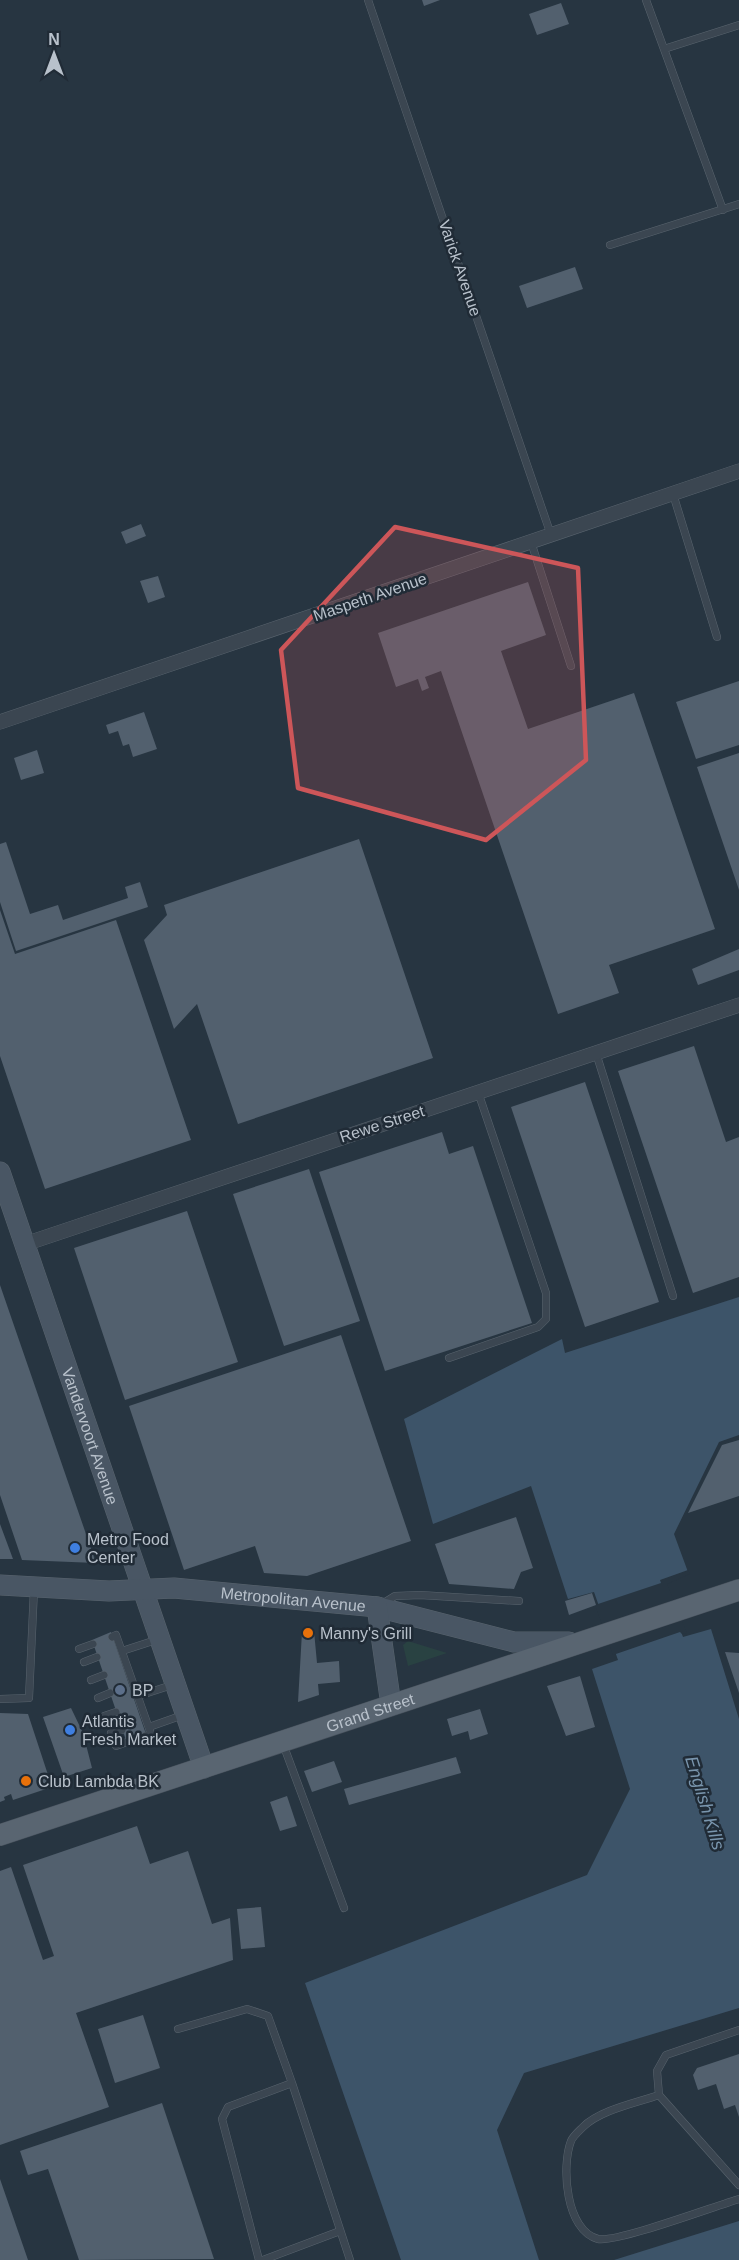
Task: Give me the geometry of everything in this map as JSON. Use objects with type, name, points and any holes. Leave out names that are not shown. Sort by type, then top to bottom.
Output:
[{"type":"main road","name":"Vandervoort Avenue","points":[[0,1172],[204,1768]]},
{"type":"main road","name":"Metropolitan Avenue","points":[[0,1585],[109,1591],[182,1588],[377,1607],[529,1644],[581,1641]]},
{"type":"main road","name":"Grand Street","points":[[0,1835],[735,1591]]},
{"type":"main road","points":[[377,1607],[391,1705]]},
{"type":"street","name":"Maspeth Avenue","points":[[0,722],[739,471]]},
{"type":"street","name":"Rewe Street","points":[[25,1244],[739,1005]]},
{"type":"lane","name":"Varick Avenue","points":[[368,0],[551,535]]},
{"type":"lane","points":[[646,0],[723,210]]},
{"type":"lane","points":[[664,50],[739,25]]},
{"type":"lane","points":[[610,246],[739,204]]},
{"type":"lane","points":[[673,494],[717,637]]},
{"type":"lane","points":[[531,542],[571,666]]},
{"type":"lane","points":[[596,1053],[673,1296]]},
{"type":"lane","points":[[448,1358],[538,1327],[546,1320],[548,1308],[546,1293],[478,1092]]},
{"type":"lane","points":[[0,1699],[29,1698],[34,1587]]},
{"type":"lane","points":[[377,1607],[394,1596],[519,1601]]},
{"type":"lane","points":[[111,1637],[116,1635],[124,1668],[151,1734],[145,1736]]},
{"type":"lane","points":[[119,1650],[159,1639]]},
{"type":"lane","points":[[79,1649],[93,1644]]},
{"type":"lane","points":[[84,1662],[97,1657]]},
{"type":"lane","points":[[91,1680],[104,1675]]},
{"type":"lane","points":[[137,1702],[174,1684]]},
{"type":"lane","points":[[98,1698],[110,1694]]},
{"type":"lane","points":[[104,1716],[116,1712]]},
{"type":"lane","points":[[145,1724],[185,1714]]},
{"type":"lane","points":[[111,1734],[122,1730]]},
{"type":"lane","points":[[116,1746],[127,1742]]},
{"type":"lane","points":[[282,1742],[344,1908]]},
{"type":"lane","points":[[178,2030],[247,2009],[268,2016],[350,2260]]},
{"type":"lane","points":[[739,2030],[666,2055],[657,2071],[659,2095],[739,2185]]},
{"type":"lane","points":[[292,2083],[228,2107],[222,2120],[261,2260],[340,2231]]},
{"type":"lane","points":[[659,2095],[603,2115],[585,2125],[571,2140],[567,2169],[569,2198],[580,2228],[586,2235],[609,2240],[739,2199]]},
{"type":"highlighted area","points":[[395,527],[578,568],[586,760],[486,840],[298,788],[281,650]]},
{"type":"green space","points":[[408,1641],[447,1653],[408,1666],[403,1645]]},
{"type":"water","name":"English Kills","points":[[739,1297],[739,1435],[719,1442],[674,1534],[688,1572],[663,1582],[683,1637],[711,1629],[739,1719],[739,2008],[524,2073],[497,2130],[539,2260],[401,2260],[305,1983],[587,1875],[630,1789],[592,1669],[618,1660],[594,1592],[568,1599],[531,1486],[433,1524],[404,1419],[562,1339],[565,1353]]},
{"type":"water","points":[[739,2221],[739,2260],[614,2260]]},
{"type":"pier","points":[[688,1570],[690,1574],[667,1584],[687,1633],[680,1632],[613,1655],[595,1605],[661,1583],[660,1580]]},
{"type":"building","points":[[422,0],[440,0],[424,6]]},
{"type":"building","points":[[561,3],[569,24],[537,35],[529,14]]},
{"type":"building","points":[[575,267],[583,289],[527,308],[519,286]]},
{"type":"building","points":[[141,524],[146,536],[126,544],[121,532]]},
{"type":"building","points":[[158,576],[165,597],[148,603],[140,581]]},
{"type":"building","points":[[528,582],[546,635],[501,651],[528,729],[634,693],[715,929],[609,965],[619,993],[558,1014],[441,671],[425,677],[429,688],[422,691],[418,679],[396,687],[378,633]]},
{"type":"building","points":[[739,681],[739,745],[696,759],[676,702]]},
{"type":"building","points":[[144,712],[157,749],[133,757],[129,744],[123,746],[118,731],[109,734],[106,725]]},
{"type":"building","points":[[37,750],[44,773],[21,780],[14,758]]},
{"type":"building","points":[[739,753],[739,890],[697,767]]},
{"type":"building","points":[[359,839],[433,1058],[238,1124],[197,1004],[174,1029],[144,940],[167,915],[164,905]]},
{"type":"building","points":[[6,842],[30,914],[58,905],[63,920],[128,898],[125,887],[140,882],[148,907],[16,951],[0,902],[0,844]]},
{"type":"building","points":[[0,910],[15,954],[116,920],[191,1140],[45,1189],[0,1056]]},
{"type":"building","points":[[739,949],[739,970],[698,985],[692,969]]},
{"type":"building","points":[[694,1046],[726,1142],[739,1137],[739,1277],[693,1293],[618,1071]]},
{"type":"building","points":[[585,1082],[659,1302],[585,1327],[511,1107]]},
{"type":"building","points":[[442,1132],[449,1154],[473,1146],[532,1323],[385,1371],[319,1172]]},
{"type":"building","points":[[309,1169],[360,1321],[284,1346],[233,1194]]},
{"type":"building","points":[[187,1211],[238,1362],[125,1400],[74,1248]]},
{"type":"building","points":[[0,1285],[96,1563],[22,1560],[0,1495]]},
{"type":"building","points":[[341,1335],[411,1541],[307,1576],[264,1573],[255,1546],[184,1570],[129,1406]]},
{"type":"building","points":[[739,1440],[739,1496],[688,1513],[722,1445]]},
{"type":"building","points":[[516,1517],[533,1568],[521,1572],[514,1589],[449,1584],[435,1544]]},
{"type":"building","points":[[0,1524],[13,1559],[0,1559]]},
{"type":"building","points":[[592,1593],[596,1605],[569,1615],[565,1601]]},
{"type":"building","points":[[314,1631],[317,1663],[339,1661],[340,1682],[318,1684],[319,1695],[298,1702],[302,1632]]},
{"type":"building","name":"BP","points":[[111,1632],[148,1740],[128,1746],[92,1640]]},
{"type":"building","points":[[725,1652],[739,1653],[739,1693]]},
{"type":"building","points":[[580,1676],[595,1727],[566,1736],[547,1686]]},
{"type":"building","points":[[71,1708],[83,1733],[92,1768],[64,1777],[43,1717]]},
{"type":"building","points":[[480,1709],[488,1734],[470,1740],[468,1731],[452,1736],[447,1719]]},
{"type":"building","points":[[0,1713],[28,1714],[52,1787],[13,1800],[11,1794],[0,1802]]},
{"type":"building","points":[[456,1757],[461,1773],[349,1805],[344,1789]]},
{"type":"building","points":[[334,1761],[342,1782],[312,1792],[304,1771]]},
{"type":"building","points":[[287,1796],[297,1826],[280,1831],[270,1802]]},
{"type":"building","points":[[137,1826],[150,1864],[188,1851],[212,1924],[230,1918],[233,1960],[76,2013],[109,2107],[0,2145],[0,1871],[11,1867],[43,1960],[54,1956],[23,1865]]},
{"type":"building","points":[[261,1907],[265,1947],[241,1949],[237,1909]]},
{"type":"building","points":[[143,2015],[160,2068],[115,2083],[98,2029]]},
{"type":"building","points":[[739,2054],[739,2117],[735,2105],[724,2109],[716,2084],[698,2090],[693,2075],[697,2068]]},
{"type":"building","points":[[162,2103],[214,2259],[79,2260],[48,2169],[28,2175],[20,2151]]},
{"type":"building","points":[[0,2179],[28,2260],[0,2260]]},
{"type":"place","name":"Metro Food Center","points":[[75,1548]]},
{"type":"place","name":"Manny's Grill","points":[[308,1633]]},
{"type":"place","name":"BP","points":[[120,1690]]},
{"type":"place","name":"Atlantis Fresh Market","points":[[70,1730]]},
{"type":"place","name":"Club Lambda BK","points":[[26,1781]]}]
